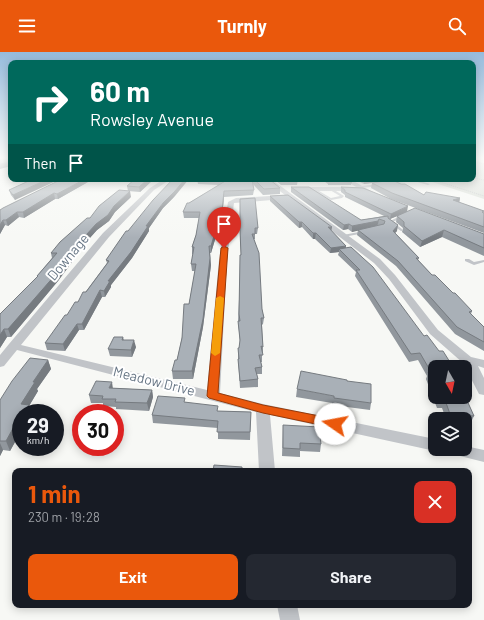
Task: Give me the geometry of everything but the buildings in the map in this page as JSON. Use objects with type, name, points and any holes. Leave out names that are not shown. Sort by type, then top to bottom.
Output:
[{"type":"street","name":"Downage","points":[[0,363],[106,235],[152,190],[160,185]]},
{"type":"street","points":[[276,185],[377,261],[392,277],[434,332],[467,360]]},
{"type":"street","points":[[357,185],[382,198]]},
{"type":"street","points":[[281,188],[366,189]]},
{"type":"street","points":[[213,396],[223,260],[231,202],[236,200],[290,196]]},
{"type":"street","name":"Meadow Drive","points":[[13,346],[263,409],[428,444]]},
{"type":"street","points":[[472,361],[484,364]]},
{"type":"street","points":[[472,367],[484,391]]},
{"type":"street","points":[[263,409],[267,468]]},
{"type":"street","points":[[472,453],[484,456]]},
{"type":"street","points":[[288,608],[290,620]]},
{"type":"lane","points":[[366,189],[390,185]]},
{"type":"lane","points":[[313,189],[331,199],[340,198],[342,196],[332,189]]},
{"type":"lane","points":[[401,230],[390,222],[408,214]]},
{"type":"lane","points":[[343,236],[368,231]]},
{"type":"lane","points":[[467,260],[474,264],[484,261]]},
{"type":"path","points":[[448,185],[484,196]]},
{"type":"shaded area","points":[[440,185],[484,185],[484,199]]},
{"type":"slow traffic","points":[[215,353],[220,298]]},
{"type":"route","points":[[224,248],[213,396],[263,409],[335,424]]}]
